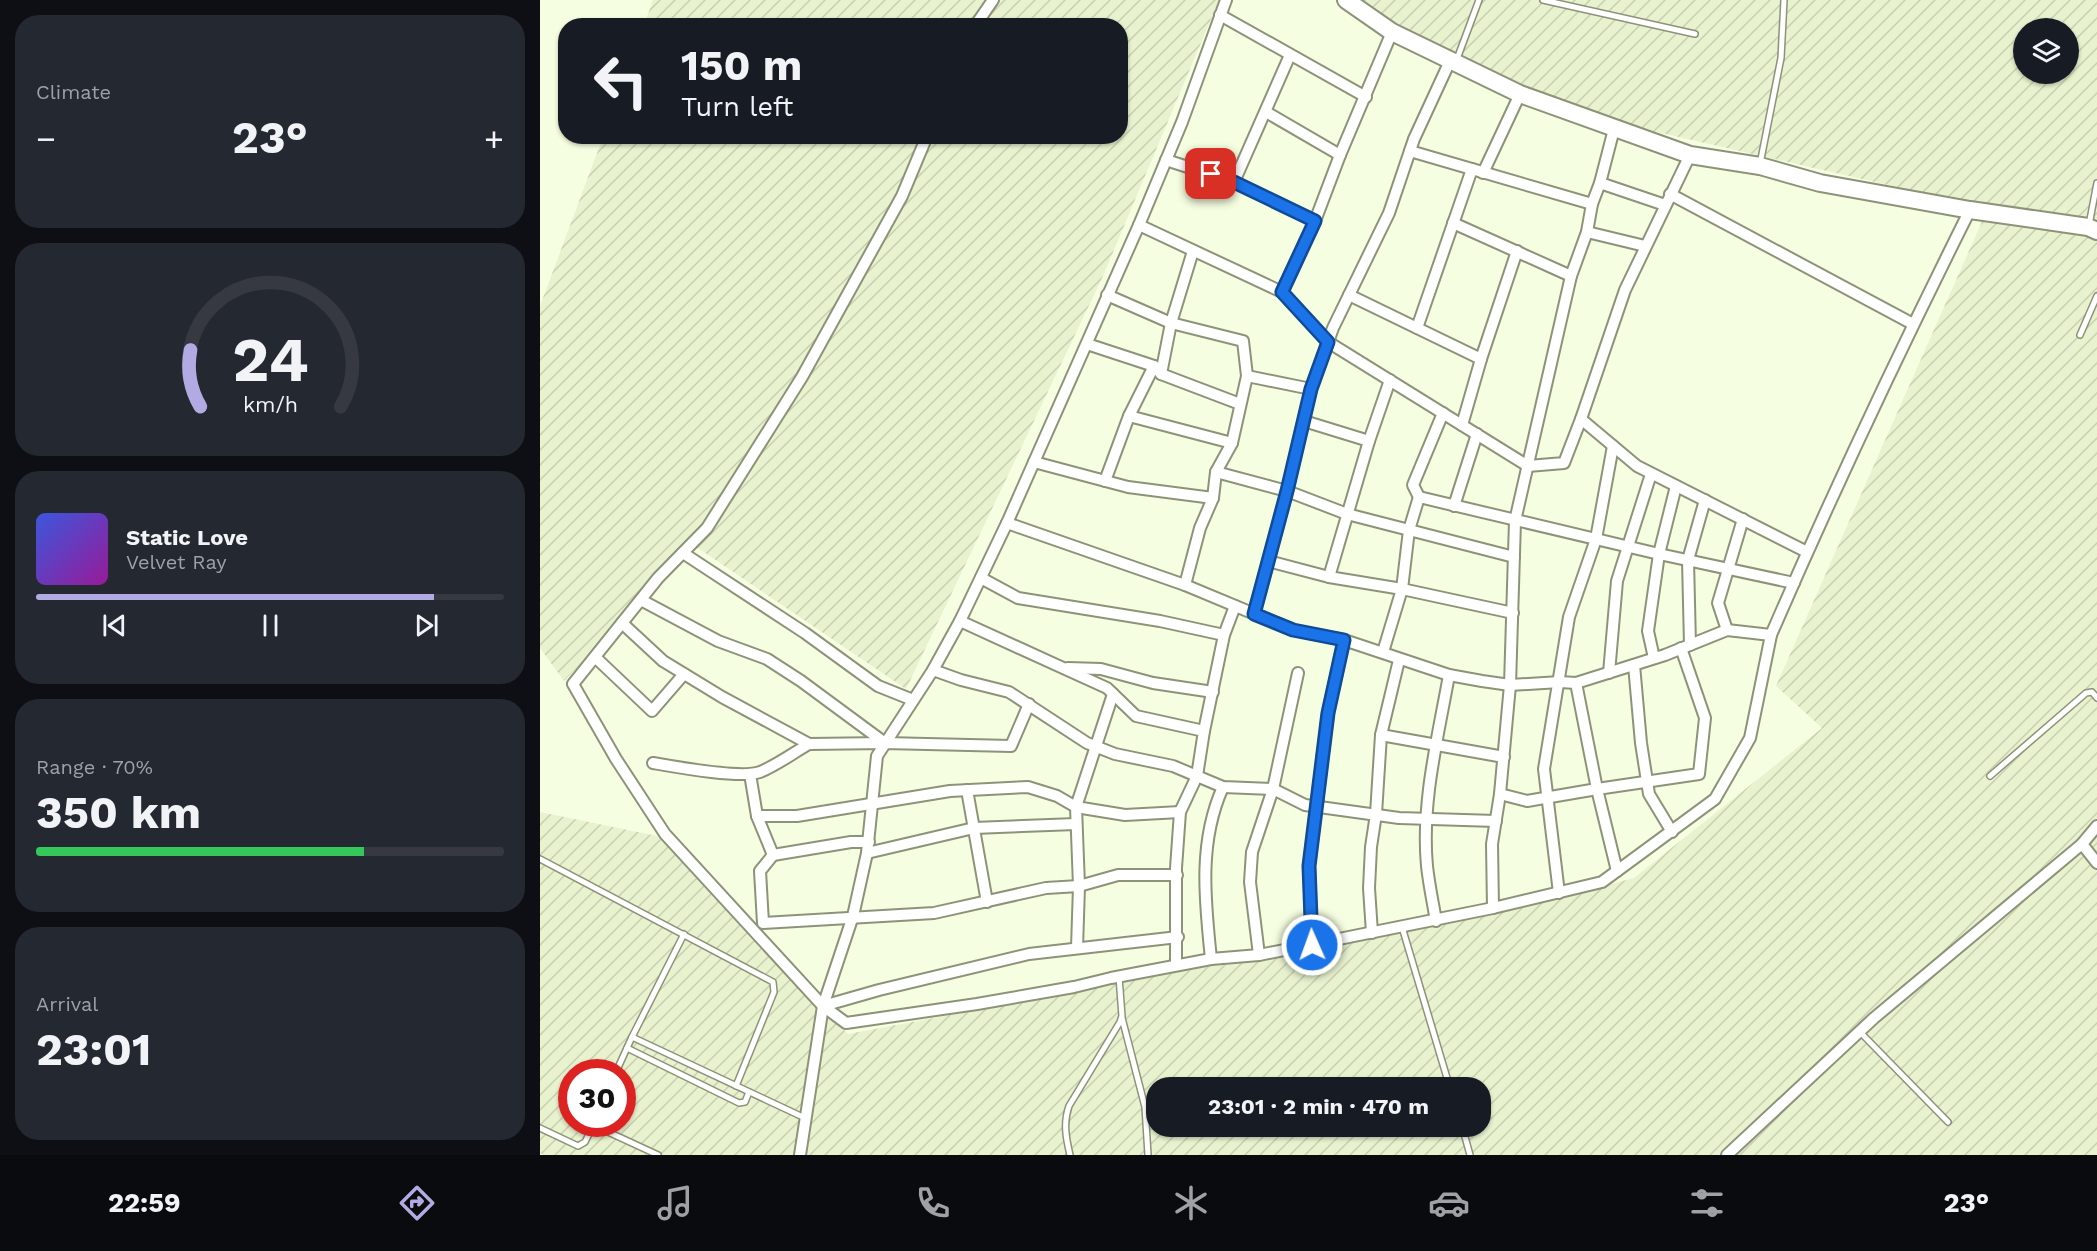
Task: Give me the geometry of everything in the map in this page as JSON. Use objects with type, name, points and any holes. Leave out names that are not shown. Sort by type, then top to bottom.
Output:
[{"type":"main road","points":[[1346,0],[1392,32],[1520,94],[1690,155],[1760,166],[1820,183],[2093,229]]},
{"type":"street","points":[[981,18],[993,0]]},
{"type":"street","points":[[800,1155],[823,1006],[853,916],[867,853],[877,756],[933,670],[960,621],[1007,522],[1139,225],[1226,0]]},
{"type":"street","points":[[1220,15],[1366,97]]},
{"type":"street","points":[[1282,292],[1315,221],[1392,32]]},
{"type":"street","points":[[1234,182],[1290,55]]},
{"type":"street","points":[[1254,614],[1311,389],[1333,328],[1389,213],[1420,123],[1453,62]]},
{"type":"street","points":[[1483,173],[1520,94]]},
{"type":"street","points":[[1266,112],[1340,155]]},
{"type":"street","points":[[1493,908],[1492,844],[1500,794],[1510,685],[1515,521],[1571,276],[1587,232],[1592,204],[1614,129]]},
{"type":"street","points":[[924,144],[902,196],[802,377],[707,528],[658,578],[573,684],[622,768],[665,834],[823,1006],[846,1023],[1074,987],[1211,959],[1259,955],[1436,921],[1559,893],[1602,882],[1672,832],[1715,800],[1750,738],[1771,635],[1913,324],[1970,210]]},
{"type":"street","points":[[1410,151],[1592,204]]},
{"type":"street","points":[[1139,225],[1282,292],[1328,342],[1528,466],[1564,463],[1625,290],[1690,155]]},
{"type":"street","points":[[1166,160],[1234,182],[1315,221]]},
{"type":"street","points":[[1417,328],[1472,169]]},
{"type":"street","points":[[1600,183],[1665,205]]},
{"type":"street","points":[[1670,194],[1913,324]]},
{"type":"street","points":[[1453,223],[1571,276]]},
{"type":"street","points":[[1587,232],[1646,246]]},
{"type":"street","points":[[1105,481],[1129,416],[1157,370],[1193,251]]},
{"type":"street","points":[[1462,425],[1516,251]]},
{"type":"street","points":[[1107,295],[1171,323],[1243,341],[1247,376],[1232,443],[1216,472],[1213,498],[1200,528],[1185,585]]},
{"type":"street","points":[[1349,295],[1481,359]]},
{"type":"street","points":[[1087,344],[1240,404]]},
{"type":"street","points":[[1247,376],[1311,389]]},
{"type":"street","points":[[1329,577],[1369,441],[1390,380]]},
{"type":"street","points":[[1383,652],[1401,589],[1409,530],[1419,497],[1413,485],[1443,413]]},
{"type":"street","points":[[1129,416],[1232,443]]},
{"type":"street","points":[[1581,419],[1637,466],[1807,552]]},
{"type":"street","points":[[1304,422],[1369,441]]},
{"type":"street","points":[[1455,506],[1477,434]]},
{"type":"street","points":[[1559,893],[1544,769],[1569,617],[1596,539],[1612,446]]},
{"type":"street","points":[[1034,462],[1128,487],[1213,498]]},
{"type":"street","points":[[1216,472],[1287,491],[1347,514],[1514,557]]},
{"type":"street","points":[[1609,673],[1617,581],[1652,474]]},
{"type":"street","points":[[1654,658],[1648,631],[1659,554],[1676,486]]},
{"type":"street","points":[[1419,497],[1728,570],[1794,583]]},
{"type":"street","points":[[1500,794],[1527,801],[1699,774],[1705,718],[1685,647],[1688,560],[1705,500]]},
{"type":"street","points":[[1727,630],[1718,603],[1743,519]]},
{"type":"street","points":[[1007,522],[1185,585],[1293,630],[1344,640],[1449,675],[1510,685],[1576,683],[1654,658],[1727,630],[1771,635]]},
{"type":"street","points":[[683,553],[805,633],[878,686],[913,700]]},
{"type":"street","points":[[1268,561],[1329,577],[1401,589],[1512,613]]},
{"type":"street","points":[[981,578],[1018,598],[1160,621],[1224,635]]},
{"type":"street","points":[[641,600],[718,641],[767,659],[885,743]]},
{"type":"street","points":[[1176,965],[1180,812],[1197,776],[1224,635],[1235,606]]},
{"type":"street","points":[[960,621],[1107,688],[1136,716],[1204,730]]},
{"type":"street","points":[[622,623],[663,661],[722,697],[809,744]]},
{"type":"street","points":[[1312,945],[1309,866],[1328,713],[1344,640]]},
{"type":"street","points":[[595,657],[652,711],[684,674]]},
{"type":"street","points":[[1372,933],[1369,888],[1381,735],[1400,660]]},
{"type":"street","points":[[1634,665],[1641,743],[1649,794],[1672,832]]},
{"type":"street","points":[[1061,668],[1101,669],[1153,683],[1213,692]]},
{"type":"street","points":[[933,670],[961,680],[1009,692],[1087,743],[1115,754],[1173,766],[1223,787],[1273,789],[1305,805],[1400,818],[1496,821]]},
{"type":"street","points":[[1259,955],[1250,882],[1252,852],[1273,789],[1298,673]]},
{"type":"street","points":[[1436,921],[1427,865],[1427,819],[1449,675]]},
{"type":"street","points":[[1576,683],[1597,789],[1617,871]]},
{"type":"street","points":[[1077,948],[1079,886],[1076,807],[1113,694]]},
{"type":"street","points":[[653,764],[750,774],[760,772],[809,744],[1011,746],[1029,704]]},
{"type":"street","points":[[1381,735],[1504,757]]},
{"type":"street","points":[[750,774],[757,816],[773,855]]},
{"type":"street","points":[[757,816],[797,816],[950,791],[1028,787],[1057,796],[1076,807],[1125,815],[1180,812]]},
{"type":"street","points":[[1211,959],[1204,891],[1206,850],[1216,802],[1223,787]]},
{"type":"street","points":[[967,790],[987,902]]},
{"type":"street","points":[[867,853],[974,828],[1076,824]]},
{"type":"street","points":[[1727,1155],[1859,1031],[2082,844],[2097,826]]},
{"type":"street","points":[[869,842],[851,842],[773,855],[760,871],[763,922],[934,913],[1046,888],[1079,886],[1118,875],[1177,875]]},
{"type":"street","points":[[2082,844],[2097,863]]},
{"type":"street","points":[[823,1006],[879,990],[1029,954],[1178,937]]},
{"type":"lane","points":[[1453,62],[1479,0]]},
{"type":"lane","points":[[1543,0],[1695,34]]},
{"type":"lane","points":[[1760,166],[1781,58],[1784,0]]},
{"type":"lane","points":[[2093,229],[2097,183]]},
{"type":"lane","points":[[2080,335],[2097,296]]},
{"type":"lane","points":[[1990,776],[2086,693],[2092,692],[2097,698]]},
{"type":"lane","points":[[540,859],[773,982],[774,992],[736,1086]]},
{"type":"lane","points":[[1402,927],[1447,1077]]},
{"type":"lane","points":[[622,1059],[684,934]]},
{"type":"lane","points":[[1119,977],[1122,1016],[1145,1107],[1148,1155]]},
{"type":"lane","points":[[1070,1155],[1065,1125],[1069,1106],[1114,1036],[1122,1016]]},
{"type":"lane","points":[[1859,1031],[1948,1122]]},
{"type":"lane","points":[[632,1037],[805,1118]]},
{"type":"lane","points":[[627,1048],[739,1103],[745,1102],[749,1092]]},
{"type":"lane","points":[[540,1128],[558,1137]]},
{"type":"lane","points":[[559,1137],[578,1146],[585,1142],[587,1137]]},
{"type":"lane","points":[[620,1137],[658,1155]]},
{"type":"lane","points":[[1465,1137],[1470,1155]]},
{"type":"shaded area","points":[[653,0],[1219,0],[1103,276],[906,689],[695,546],[564,681],[540,648],[540,306],[600,144],[1128,144],[1128,18],[647,18]]},
{"type":"shaded area","points":[[1358,0],[2097,0],[2097,1155],[543,1155],[540,1153],[540,812],[657,836],[848,1034],[1516,909],[1634,878],[1822,728],[1776,686],[1988,208],[1596,118],[1395,26]]},
{"type":"route","points":[[1211,174],[1234,182],[1315,221],[1282,292],[1328,342],[1311,389],[1254,614],[1293,630],[1344,640],[1328,713],[1309,866],[1312,945]]}]
